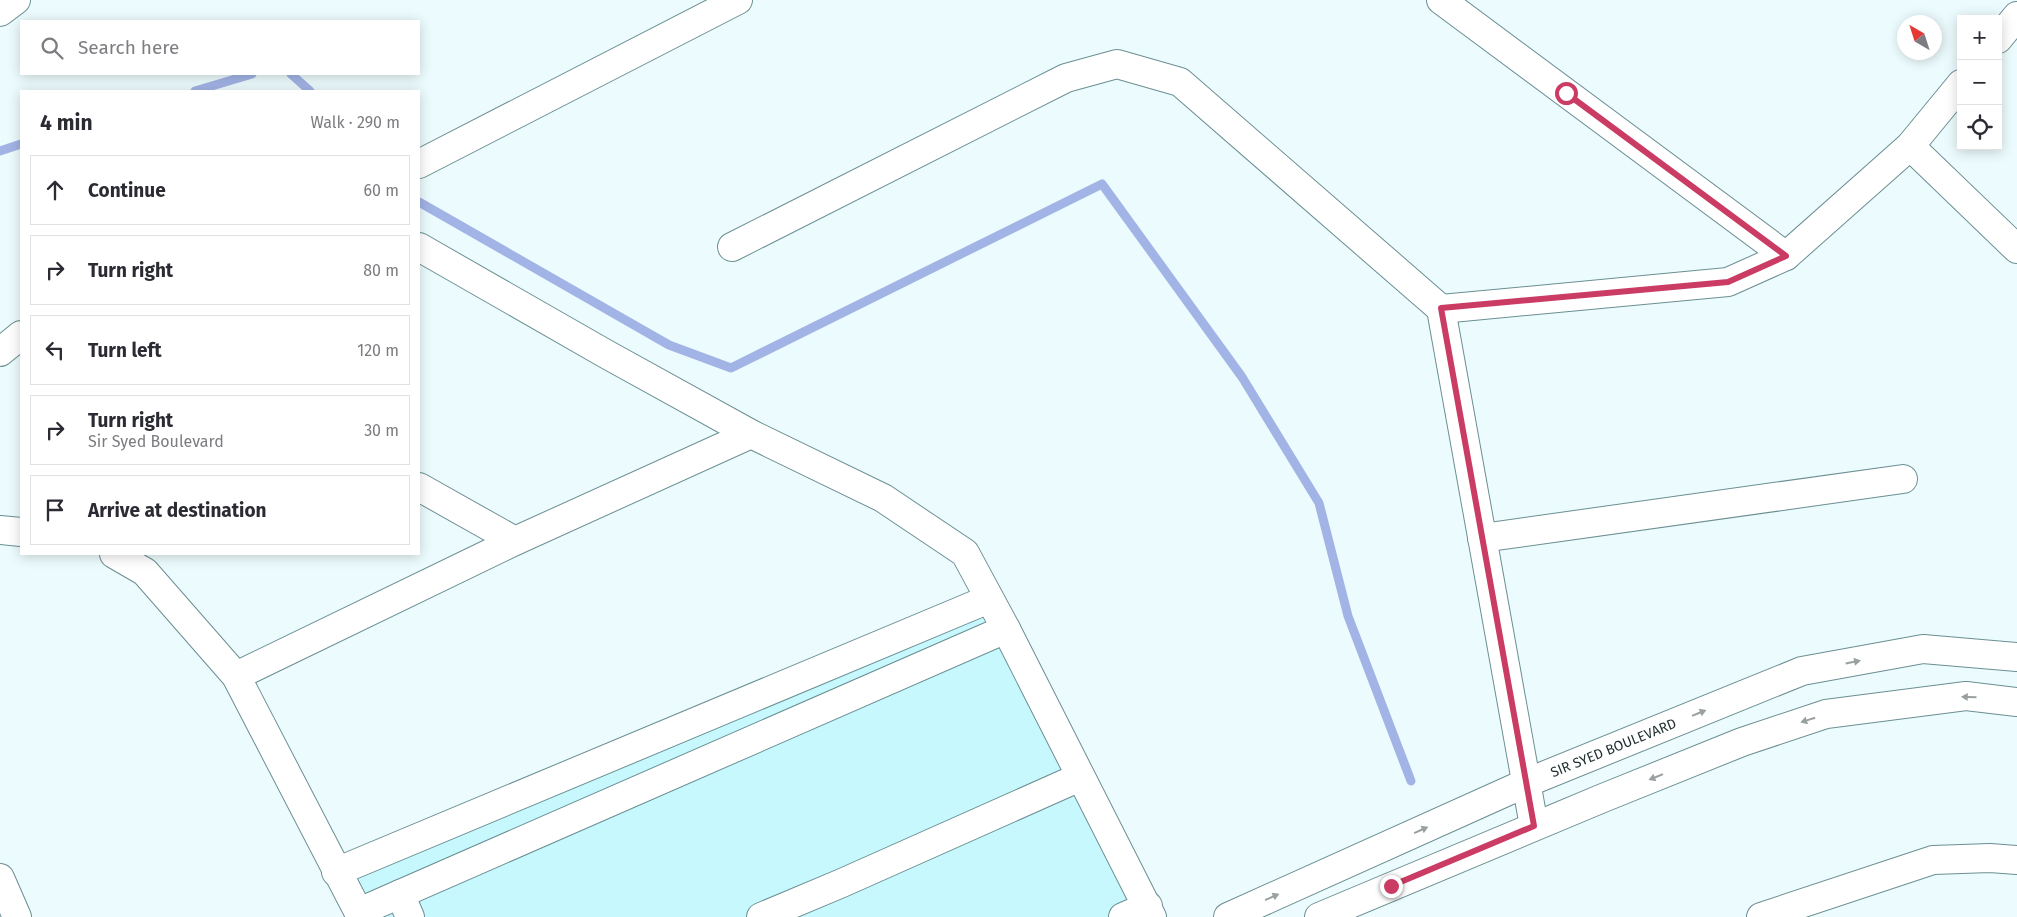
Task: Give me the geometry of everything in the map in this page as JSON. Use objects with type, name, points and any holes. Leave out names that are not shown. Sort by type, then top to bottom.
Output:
[{"type":"street","points":[[0,12],[16,0]]},
{"type":"street","points":[[420,163],[738,0]]},
{"type":"street","points":[[1441,0],[1786,256]]},
{"type":"street","points":[[2002,34],[2017,16]]},
{"type":"street","points":[[732,246],[1066,78],[1117,64],[1180,82],[1441,308],[1534,826]]},
{"type":"street","points":[[1441,308],[1728,282],[1786,256],[1910,146],[1957,89]]},
{"type":"street","points":[[1910,146],[2017,249]]},
{"type":"street","points":[[420,248],[751,434],[883,498],[965,553],[1006,629],[1150,911],[1123,917]]},
{"type":"street","points":[[0,352],[20,336]]},
{"type":"street","points":[[236,676],[514,541],[751,434]]},
{"type":"street","points":[[1482,538],[1903,479]]},
{"type":"street","points":[[420,488],[514,541]]},
{"type":"street","points":[[0,530],[20,532]]},
{"type":"street","points":[[116,555],[145,572],[236,676],[336,872],[360,914],[405,905],[1006,629]]},
{"type":"street","points":[[336,872],[989,599]]},
{"type":"street","name":"SIR SYED BOULEVARD","points":[[1228,917],[1526,783],[1802,672],[1923,649],[2017,657]]},
{"type":"street","points":[[1319,917],[1534,826],[1742,742],[1826,714],[1966,696],[2017,702]]},
{"type":"street","points":[[760,917],[842,883],[1080,776]]},
{"type":"street","points":[[1358,858],[1373,894]]},
{"type":"street","points":[[1761,917],[1933,860],[1990,858],[2017,860]]},
{"type":"street","points":[[0,878],[17,917]]},
{"type":"shaded area","points":[[989,599],[1137,917],[366,917],[336,872]]},
{"type":"waterway","points":[[198,90],[249,75]]},
{"type":"waterway","points":[[292,75],[309,90]]},
{"type":"waterway","points":[[0,151],[20,144]]},
{"type":"waterway","points":[[420,203],[669,345],[731,368],[1102,184],[1242,377],[1319,503],[1348,616],[1411,781]]},
{"type":"route","points":[[1391,886],[1534,826],[1441,308],[1728,282],[1786,256],[1566,93]]}]
